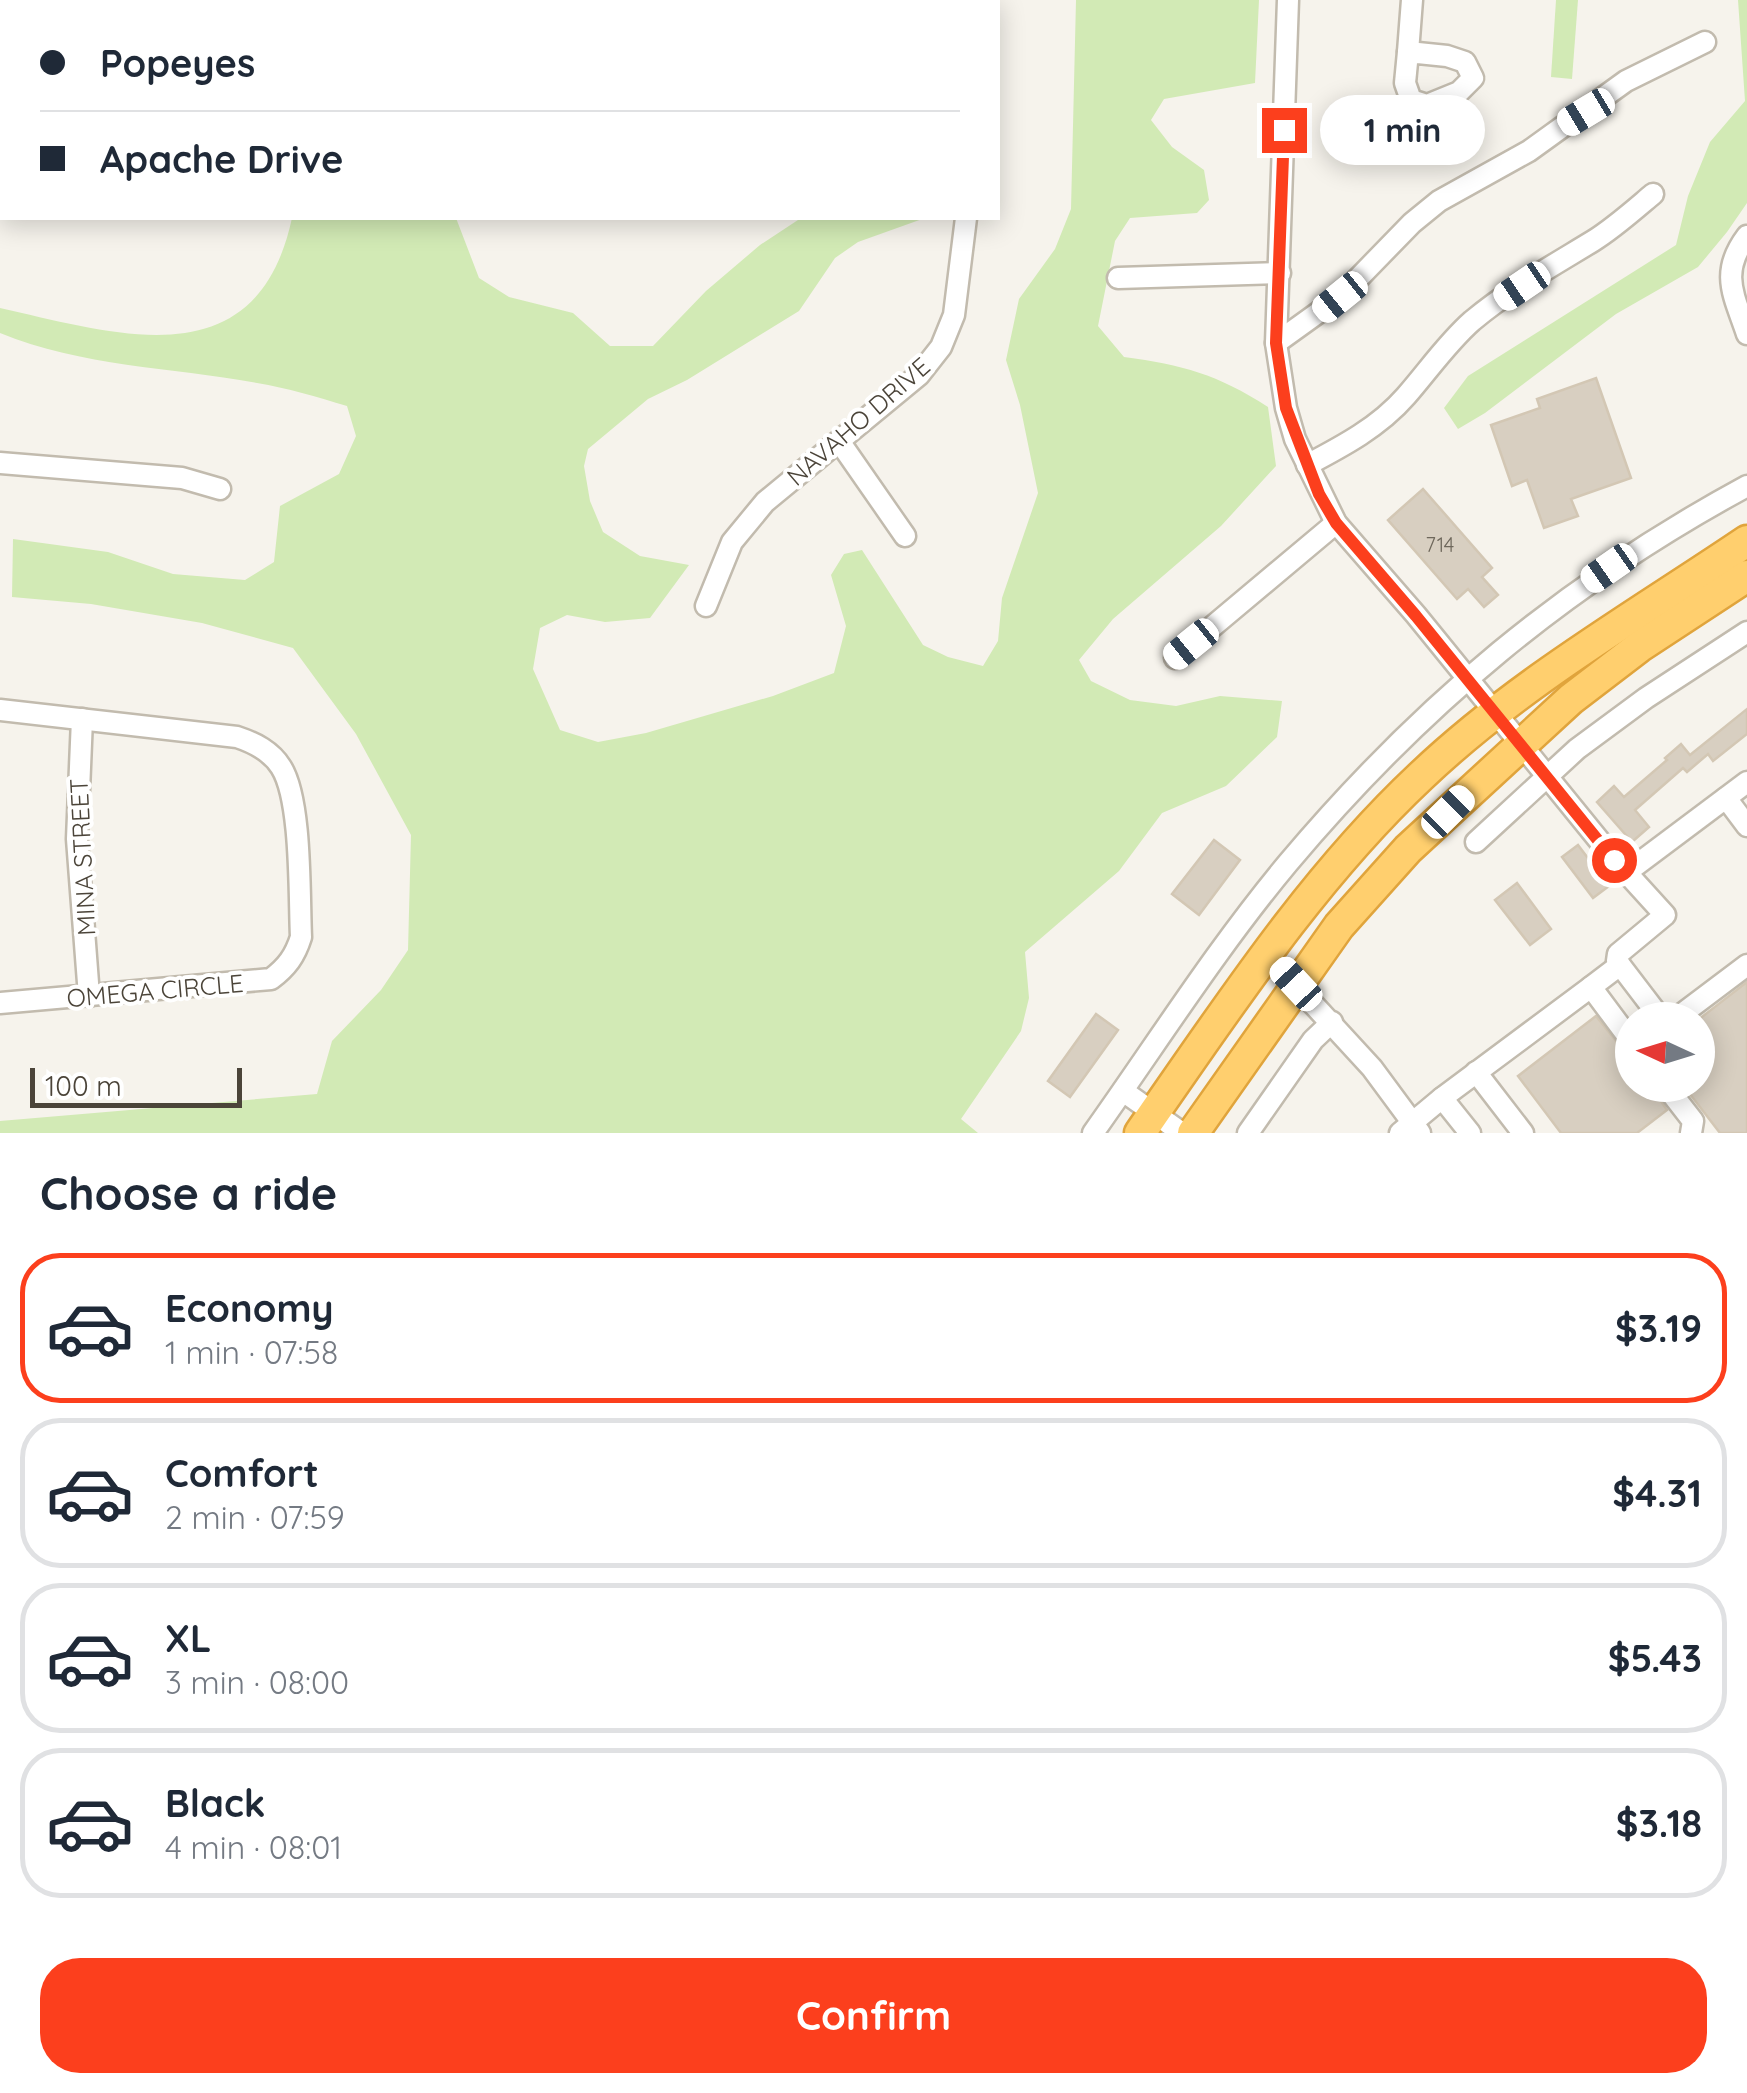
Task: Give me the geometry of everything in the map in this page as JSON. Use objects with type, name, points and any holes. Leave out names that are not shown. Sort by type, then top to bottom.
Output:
[{"type":"highway","points":[[1148,1122],[1268,955],[1372,824],[1422,775],[1495,713],[1574,654],[1747,541]]},
{"type":"highway","points":[[1193,1133],[1296,984],[1372,887],[1520,743],[1639,646],[1747,576]]},
{"type":"street","points":[[1288,0],[1276,343],[1286,408],[1307,466],[1336,523],[1665,916],[1618,954],[1616,961],[1648,1002]]},
{"type":"street","points":[[1408,52],[1412,0]]},
{"type":"street","points":[[1276,343],[1340,297],[1387,247],[1439,201],[1530,150],[1626,80],[1705,42]]},
{"type":"street","points":[[1307,466],[1352,442],[1379,421],[1473,320],[1596,240],[1654,194]]},
{"type":"street","name":"NAVAHO DRIVE","points":[[706,606],[732,542],[766,502],[919,375],[941,348],[954,315],[966,220]]},
{"type":"street","points":[[1747,236],[1733,256],[1730,284],[1747,334]]},
{"type":"street","points":[[1118,278],[1280,273]]},
{"type":"street","points":[[839,441],[905,536]]},
{"type":"street","points":[[0,463],[182,478],[220,488]]},
{"type":"street","points":[[1093,1133],[1287,864],[1356,786],[1466,678],[1531,624],[1630,554],[1747,486]]},
{"type":"street","points":[[1175,658],[1336,523]]},
{"type":"street","points":[[1476,842],[1576,749],[1747,632]]},
{"type":"street","name":"OMEGA CIRCLE","points":[[0,710],[238,737],[270,753],[281,767],[292,800],[300,902],[296,954],[270,979],[0,1003]]},
{"type":"street","name":"MINA STREET","points":[[82,719],[76,839],[89,996]]},
{"type":"street","points":[[1626,872],[1747,782]]},
{"type":"street","points":[[1726,798],[1747,826]]},
{"type":"street","points":[[1268,955],[1332,1022],[1411,1130],[1442,1098],[1620,965]]},
{"type":"street","points":[[1698,1002],[1747,965]]},
{"type":"street","points":[[1591,987],[1615,1019]]},
{"type":"street","points":[[1248,1133],[1312,1040],[1332,1022]]},
{"type":"street","points":[[1476,1072],[1523,1133]]},
{"type":"street","points":[[1123,1091],[1148,1122],[1182,1133]]},
{"type":"street","points":[[1442,1098],[1470,1133]]},
{"type":"street","points":[[1678,1102],[1692,1121],[1691,1133]]},
{"type":"green space","points":[[1076,0],[1259,0],[1255,83],[1164,99],[1151,120],[1172,147],[1204,170],[1209,200],[1197,213],[1130,218],[1115,241],[1098,326],[1124,357],[1199,373],[1268,407],[1276,466],[1221,526],[1113,619],[1079,660],[1091,681],[1130,700],[1176,706],[1220,696],[1282,701],[1277,737],[1226,786],[1162,813],[1119,871],[1025,952],[1029,998],[1021,1031],[961,1119],[978,1133],[0,1133],[0,1121],[317,1094],[332,1041],[381,990],[408,950],[411,835],[356,734],[293,648],[202,623],[91,604],[12,597],[13,539],[108,552],[173,574],[245,580],[274,562],[280,506],[339,474],[356,436],[347,406],[268,385],[95,360],[31,344],[0,333],[0,308],[91,328],[178,334],[216,325],[248,304],[274,269],[291,220],[457,220],[479,278],[509,297],[573,313],[610,346],[653,346],[706,291],[760,245],[798,220],[919,220],[858,242],[835,258],[799,311],[687,380],[648,399],[588,449],[584,466],[590,501],[603,532],[640,556],[689,565],[650,618],[605,622],[567,615],[540,628],[533,669],[560,730],[598,742],[646,733],[773,696],[834,673],[846,626],[831,575],[844,554],[862,550],[923,645],[948,657],[983,666],[998,641],[1002,598],[1038,493],[1020,405],[1006,360],[1019,299],[1055,249],[1071,209]]},
{"type":"green space","points":[[1556,0],[1578,0],[1572,79],[1551,77]]},
{"type":"green space","points":[[1738,0],[1747,0],[1747,203],[1698,267],[1616,314],[1458,429],[1444,408],[1468,376],[1676,245],[1688,196],[1710,142],[1745,101]]},
{"type":"building","points":[[1596,378],[1631,478],[1571,499],[1578,516],[1544,528],[1527,480],[1512,486],[1491,425],[1540,408],[1537,399]]},
{"type":"building","points":[[1423,489],[1492,568],[1482,577],[1498,595],[1484,607],[1468,589],[1457,599],[1388,520]]},
{"type":"building","points":[[1747,709],[1747,734],[1713,761],[1708,754],[1687,772],[1683,768],[1635,810],[1649,827],[1632,842],[1597,802],[1614,786],[1624,797],[1681,744],[1690,755]]},
{"type":"building","points":[[1214,840],[1240,860],[1199,915],[1172,894]]},
{"type":"building","points":[[1578,845],[1609,886],[1593,898],[1562,857]]},
{"type":"building","points":[[1517,883],[1551,929],[1530,945],[1495,900]]},
{"type":"building","points":[[1747,982],[1747,1133],[1720,1133],[1696,1102],[1715,1102],[1715,1007]]},
{"type":"building","points":[[1096,1014],[1118,1030],[1070,1097],[1048,1081]]},
{"type":"building","points":[[1596,1016],[1615,1040],[1615,1102],[1662,1102],[1667,1110],[1637,1133],[1561,1133],[1518,1076]]},
{"type":"route","points":[[1284,130],[1276,343],[1286,408],[1319,494],[1336,523],[1614,860]]}]
